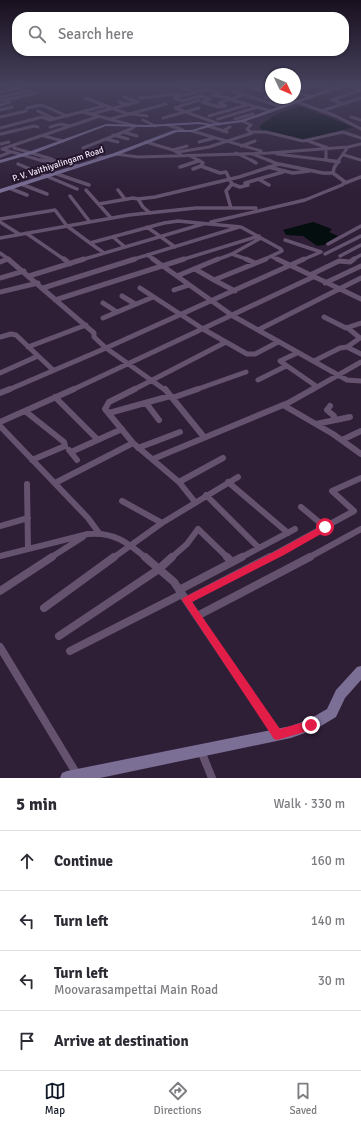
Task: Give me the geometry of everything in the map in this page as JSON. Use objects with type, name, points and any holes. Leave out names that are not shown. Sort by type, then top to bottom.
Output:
[{"type":"street","points":[[0,128],[26,121]]},
{"type":"street","points":[[1,149],[85,121]]},
{"type":"street","points":[[119,121],[135,126]]},
{"type":"street","points":[[146,121],[155,126]]},
{"type":"street","points":[[210,121],[215,123],[222,131],[227,132]]},
{"type":"street","points":[[215,123],[220,121]]},
{"type":"street","points":[[0,162],[32,153],[106,125],[155,126],[224,121]]},
{"type":"street","name":"P. V. Vaithiyalingam Road","points":[[0,191],[57,174],[183,130],[192,131],[215,123],[238,121]]},
{"type":"street","points":[[243,121],[251,125],[247,130],[252,132]]},
{"type":"street","points":[[345,121],[361,130]]},
{"type":"street","points":[[50,127],[61,124],[71,126]]},
{"type":"street","points":[[168,125],[183,130]]},
{"type":"street","points":[[0,134],[34,126],[44,135],[63,141]]},
{"type":"street","points":[[83,148],[135,126]]},
{"type":"street","points":[[222,131],[230,127]]},
{"type":"street","points":[[177,152],[208,147],[252,132],[266,132],[299,141],[308,141],[348,130]]},
{"type":"street","points":[[352,135],[361,130]]},
{"type":"street","points":[[192,131],[269,153],[339,162]]},
{"type":"street","points":[[122,132],[137,136]]},
{"type":"street","points":[[343,132],[361,138]]},
{"type":"street","points":[[113,135],[128,139]]},
{"type":"street","points":[[199,142],[214,138]]},
{"type":"street","points":[[105,139],[118,142]]},
{"type":"street","points":[[241,146],[255,141]]},
{"type":"street","points":[[308,141],[327,148]]},
{"type":"street","points":[[0,144],[9,142]]},
{"type":"street","points":[[146,142],[172,150],[181,155]]},
{"type":"street","points":[[116,154],[138,157],[269,153],[348,147],[361,144]]},
{"type":"street","points":[[172,150],[187,146]]},
{"type":"street","points":[[333,173],[334,168],[348,147]]},
{"type":"street","points":[[14,148],[52,159]]},
{"type":"street","points":[[326,158],[327,148]]},
{"type":"street","points":[[1,149],[43,161],[60,162],[77,166]]},
{"type":"street","points":[[0,156],[12,152]]},
{"type":"street","points":[[236,153],[256,163]]},
{"type":"street","points":[[248,153],[279,164],[323,173],[333,173],[344,180],[345,183]]},
{"type":"street","points":[[60,162],[89,154],[104,158]]},
{"type":"street","points":[[188,155],[202,163],[201,166]]},
{"type":"street","points":[[344,155],[361,160]]},
{"type":"street","points":[[180,167],[198,161]]},
{"type":"street","points":[[18,164],[46,177],[77,188]]},
{"type":"street","points":[[99,204],[125,199],[155,197],[243,176],[279,164]]},
{"type":"street","points":[[193,168],[201,166],[220,173],[226,172],[232,184],[238,187],[246,186],[248,185],[245,183],[260,180],[283,172]]},
{"type":"street","points":[[268,167],[283,172],[297,173],[311,170]]},
{"type":"street","points":[[57,174],[89,185]]},
{"type":"street","points":[[29,276],[206,223],[312,198],[361,177]]},
{"type":"street","points":[[260,180],[269,185]]},
{"type":"street","points":[[21,184],[47,194]]},
{"type":"street","points":[[231,208],[226,191],[232,184]]},
{"type":"street","points":[[9,188],[27,195]]},
{"type":"street","points":[[86,190],[111,218]]},
{"type":"street","points":[[118,190],[125,199]]},
{"type":"street","points":[[70,196],[90,222]]},
{"type":"street","points":[[138,199],[143,207],[150,213]]},
{"type":"street","points":[[0,238],[111,218],[150,213],[196,208],[266,208]]},
{"type":"street","points":[[0,221],[55,210],[67,226],[104,253]]},
{"type":"street","points":[[0,221],[19,234]]},
{"type":"street","points":[[90,243],[147,227],[178,221],[241,227],[282,250],[272,257],[214,280]]},
{"type":"street","points":[[328,244],[361,226]]},
{"type":"street","points":[[147,227],[175,247]]},
{"type":"street","points":[[0,292],[41,286],[148,256],[241,227]]},
{"type":"street","points":[[26,233],[70,264]]},
{"type":"street","points":[[0,393],[361,236]]},
{"type":"street","points":[[113,237],[125,247]]},
{"type":"street","points":[[177,276],[232,254],[260,237]]},
{"type":"street","points":[[55,300],[260,237]]},
{"type":"street","points":[[285,240],[333,257]]},
{"type":"street","points":[[340,256],[361,245]]},
{"type":"street","points":[[0,253],[24,271],[55,300],[86,325],[94,333],[94,337],[106,348],[164,388],[204,437]]},
{"type":"street","points":[[232,254],[256,263]]},
{"type":"street","points":[[0,422],[233,316],[339,261],[350,262],[361,255]]},
{"type":"street","points":[[148,256],[233,316],[337,375],[349,381],[361,381]]},
{"type":"street","points":[[272,257],[361,299]]},
{"type":"street","points":[[0,262],[9,259]]},
{"type":"street","points":[[325,283],[361,266]]},
{"type":"street","points":[[195,269],[235,291]]},
{"type":"street","points":[[0,278],[24,271]]},
{"type":"street","points":[[258,330],[361,278]]},
{"type":"street","points":[[174,290],[189,285]]},
{"type":"street","points":[[140,288],[203,329],[251,354],[278,342]]},
{"type":"street","points":[[355,296],[361,294]]},
{"type":"street","points":[[122,296],[135,304]]},
{"type":"street","points":[[103,318],[153,297]]},
{"type":"street","points":[[104,302],[117,312]]},
{"type":"street","points":[[314,361],[340,348],[347,347],[360,338],[349,329],[324,317]]},
{"type":"street","points":[[349,329],[361,323]]},
{"type":"street","points":[[28,348],[86,325]]},
{"type":"street","points":[[0,337],[11,334],[16,335],[53,370]]},
{"type":"street","points":[[195,502],[179,482],[133,443],[110,413],[105,409],[109,402],[226,342]]},
{"type":"street","points":[[347,347],[361,354]]},
{"type":"street","points":[[297,353],[281,360],[286,366],[316,386]]},
{"type":"street","points":[[0,372],[38,356]]},
{"type":"street","points":[[153,459],[283,405],[361,362]]},
{"type":"street","points":[[258,380],[286,366]]},
{"type":"street","points":[[110,413],[171,397],[246,372]]},
{"type":"street","points":[[55,397],[98,440]]},
{"type":"street","points":[[146,403],[159,420]]},
{"type":"street","points":[[283,405],[342,440],[361,454]]},
{"type":"street","points":[[330,406],[327,410],[334,416],[334,419]]},
{"type":"street","points":[[25,411],[64,442],[65,446],[78,460]]},
{"type":"street","points":[[316,424],[334,419],[340,420],[350,416]]},
{"type":"street","points":[[0,426],[88,518],[99,533]]},
{"type":"street","points":[[71,452],[122,429]]},
{"type":"street","points":[[342,440],[361,431]]},
{"type":"street","points":[[138,448],[180,432]]},
{"type":"street","points":[[55,484],[133,443]]},
{"type":"street","points":[[32,460],[65,446]]},
{"type":"street","points":[[179,482],[222,458]]},
{"type":"street","points":[[44,608],[162,523],[238,477]]},
{"type":"street","points":[[70,651],[183,595],[281,552],[354,511],[332,491],[361,478]]},
{"type":"street","points":[[183,595],[232,562],[291,531],[265,515],[228,482]]},
{"type":"street","points":[[27,484],[28,549]]},
{"type":"street","points":[[206,495],[259,548]]},
{"type":"street","points":[[122,500],[162,523]]},
{"type":"street","points":[[301,506],[325,527]]},
{"type":"street","points":[[0,526],[28,518]]},
{"type":"street","points":[[59,636],[159,569],[188,544],[198,529],[232,562]]},
{"type":"street","points":[[197,616],[278,575],[361,529]]},
{"type":"street","points":[[0,556],[88,534],[99,533],[112,535],[131,546],[174,582],[277,735]]},
{"type":"street","points":[[0,591],[88,534]]},
{"type":"street","points":[[0,647],[72,777],[277,735],[311,725],[332,713],[340,694],[361,671]]},
{"type":"street","points":[[200,751],[212,778]]},
{"type":"shaded area","points":[[266,121],[339,121],[353,127],[308,140],[297,139],[291,136],[261,130],[260,126]]},
{"type":"shaded area","points":[[313,222],[332,229],[329,232],[338,236],[324,245],[317,246],[303,236],[286,235],[283,230]]},
{"type":"route","points":[[311,725],[277,735],[218,650],[186,600],[281,552],[325,527]]}]
